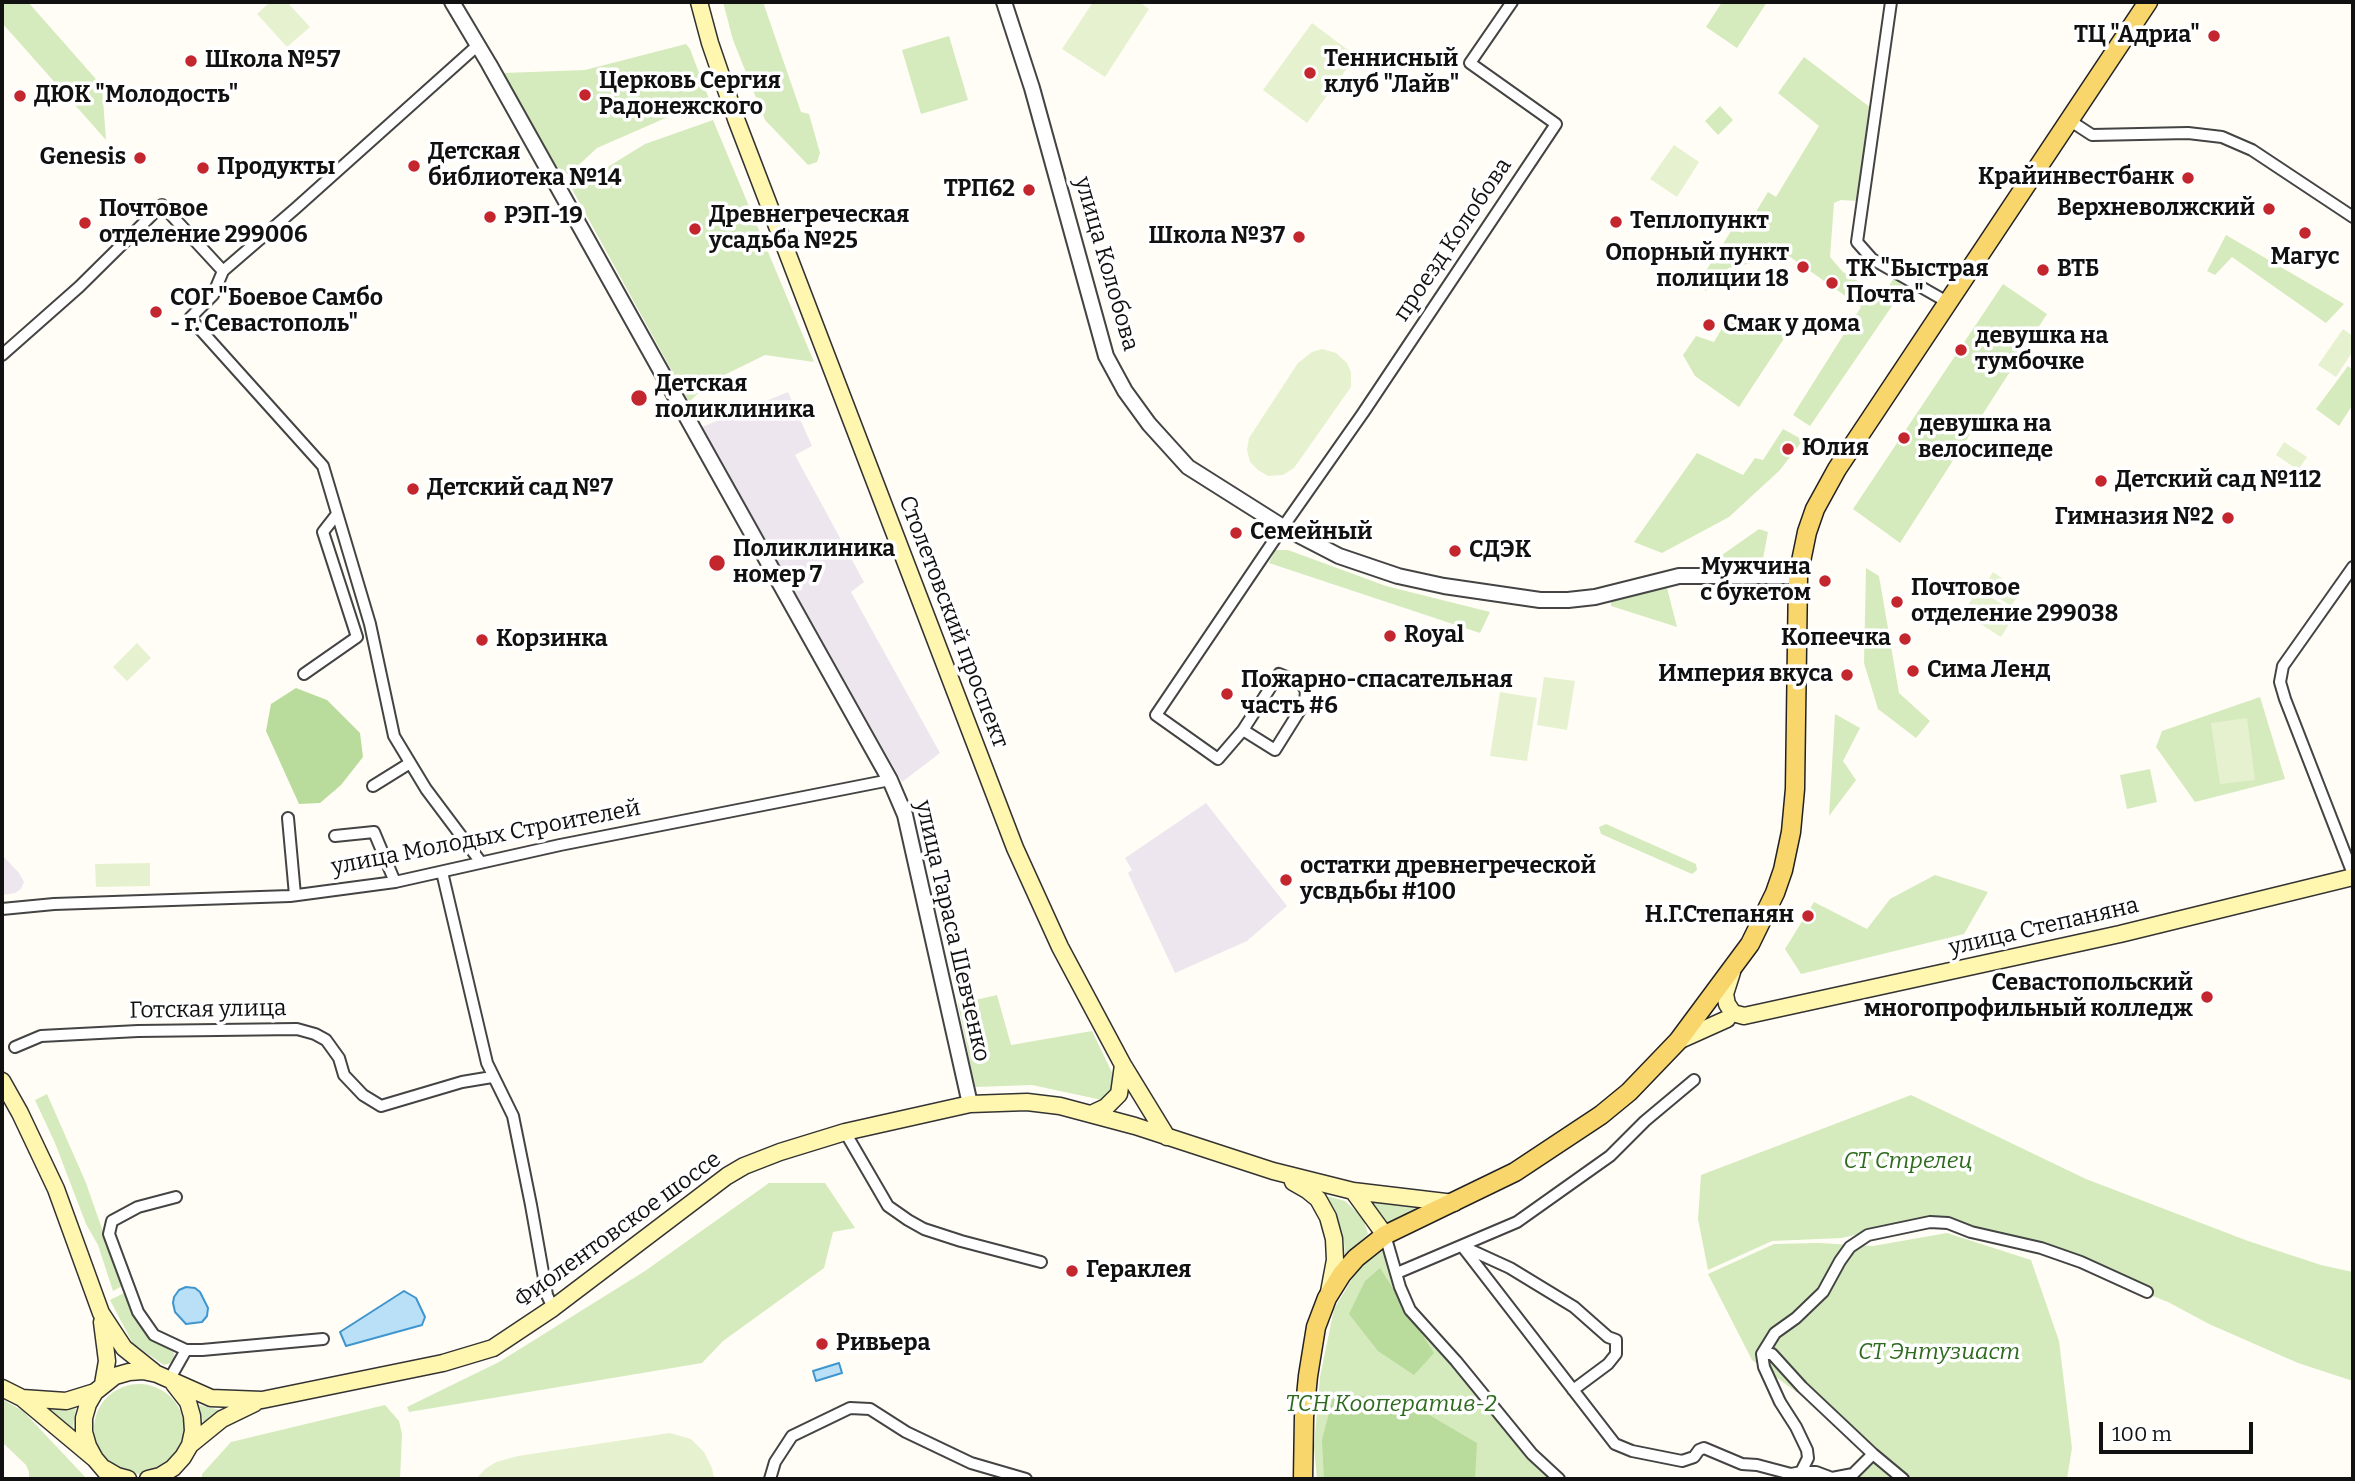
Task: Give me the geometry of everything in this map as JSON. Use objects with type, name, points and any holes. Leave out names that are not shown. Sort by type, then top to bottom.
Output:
[{"type":"main road","name":"Столетовский проспект","points":[[699,2],[736,119],[1015,848],[1060,947],[1123,1065],[1167,1137]]},
{"type":"main road","points":[[1327,1298],[1356,1258],[1385,1235],[1515,1172],[1601,1115],[1629,1092],[1678,1041],[1750,944],[1775,893],[1791,832],[1795,789],[1798,576],[1807,532],[1824,489],[2148,2]]},
{"type":"main road","name":"улица Степаняна","points":[[1744,1016],[2120,934],[2353,876]]},
{"type":"main road","points":[[1733,970],[1725,995],[1727,1004],[1733,1013],[1744,1016]]},
{"type":"main road","name":"улица Степаняна","points":[[1701,1011],[1711,1017],[1727,1019]]},
{"type":"main road","name":"улица Степаняна","points":[[1678,1041],[1727,1019]]},
{"type":"main road","points":[[1091,1114],[1105,1107],[1119,1094],[1123,1065]]},
{"type":"main road","points":[[1123,1065],[1135,1114],[1135,1126]]},
{"type":"main road","points":[[2,1081],[56,1189],[101,1313],[107,1361],[99,1388],[88,1404],[84,1432],[88,1446],[104,1469]]},
{"type":"main road","name":"Фиолентовское шоссе","points":[[22,1398],[66,1401],[99,1388],[115,1376],[143,1371],[211,1398],[262,1400],[443,1363],[493,1348],[553,1308],[727,1176],[780,1152],[845,1132],[970,1104],[1027,1102],[1060,1106],[1167,1137]]},
{"type":"main road","points":[[1167,1137],[1273,1171],[1353,1191],[1454,1203]]},
{"type":"main road","points":[[1273,1171],[1318,1199],[1328,1217],[1334,1239],[1335,1260],[1327,1298],[1316,1326],[1308,1376],[1303,1479]]},
{"type":"main road","points":[[1353,1191],[1385,1235]]},
{"type":"main road","points":[[1310,1479],[1308,1454],[1312,1380],[1322,1326],[1341,1288],[1385,1235]]},
{"type":"main road","points":[[101,1313],[124,1348],[180,1390],[188,1402],[193,1430],[180,1479]]},
{"type":"main road","name":"Фиолентовское шоссе","points":[[2,1388],[22,1398],[104,1469],[128,1479]]},
{"type":"main road","name":"Фиолентовское шоссе","points":[[148,1479],[173,1468],[186,1451],[222,1419],[262,1400]]},
{"type":"street","name":"улица Тараса Шевченко","points":[[452,2],[890,780],[905,815],[970,1104]]},
{"type":"street","name":"улица Колобова","points":[[1004,2],[1036,101],[1106,356],[1125,391],[1149,424],[1188,467],[1283,527],[1339,556],[1398,576],[1444,586],[1540,600],[1595,597],[1679,576],[1798,576]]},
{"type":"street","name":"проезд Колобова","points":[[1283,527],[1363,413],[1556,124],[1470,64],[1512,2]]},
{"type":"street","points":[[1891,2],[1857,242],[1872,259],[1949,303]]},
{"type":"street","points":[[478,46],[223,271],[213,295],[190,318],[323,466],[370,624],[394,736],[426,789],[480,861]]},
{"type":"street","points":[[2069,120],[2092,135],[2188,133],[2222,138],[2252,150],[2353,217]]},
{"type":"street","points":[[2,355],[79,287],[162,205],[223,271]]},
{"type":"street","points":[[304,674],[356,637],[323,532],[337,514]]},
{"type":"street","points":[[1243,730],[1275,750],[1305,702],[1307,691],[1301,683],[1279,674],[1243,730],[1218,759],[1156,715],[1283,527]]},
{"type":"street","points":[[2353,567],[2283,666],[2280,682],[2353,876]]},
{"type":"street","points":[[373,786],[410,763]]},
{"type":"street","name":"улица Молодых Строителей","points":[[2,908],[295,895],[395,882],[442,873],[480,861],[890,780]]},
{"type":"street","points":[[288,818],[295,895]]},
{"type":"street","points":[[335,836],[374,832],[395,882]]},
{"type":"street","points":[[442,873],[478,1029],[492,1077],[513,1116],[547,1295],[553,1308]]},
{"type":"street","name":"улица Степаняна","points":[[1727,1019],[1744,1016]]},
{"type":"street","name":"Готская улица","points":[[15,1047],[41,1036],[138,1031],[296,1029],[326,1040],[340,1058],[344,1075],[363,1095],[381,1106],[462,1082],[492,1077]]},
{"type":"street","points":[[1397,1273],[1517,1222],[1611,1156],[1645,1121],[1694,1080]]},
{"type":"street","points":[[845,1132],[888,1206],[908,1220],[924,1229],[949,1237],[1041,1262]]},
{"type":"street","points":[[176,1197],[138,1207],[112,1221],[109,1234],[138,1312],[153,1335],[186,1350],[323,1339]]},
{"type":"street","points":[[1801,1472],[1808,1458],[1807,1450],[1780,1402],[1764,1367],[1762,1354],[1775,1333],[1824,1292],[1850,1247],[1868,1235],[1930,1222],[1948,1223],[1971,1232],[2041,1248],[2081,1262],[2147,1292]]},
{"type":"street","points":[[1385,1235],[1400,1287],[1410,1310],[1456,1361],[1532,1454],[1559,1479]]},
{"type":"street","points":[[1462,1246],[1615,1444],[1632,1451],[1682,1461],[1693,1457],[1704,1448],[1742,1464],[1757,1465],[1766,1474],[1816,1472],[1833,1479],[1853,1474],[1872,1454]]},
{"type":"street","points":[[1462,1246],[1510,1268],[1574,1307],[1600,1331],[1616,1340],[1616,1354],[1608,1364],[1573,1390]]},
{"type":"street","points":[[163,1377],[186,1350]]},
{"type":"street","points":[[1762,1354],[1773,1354],[1802,1387],[1872,1454],[1903,1479]]},
{"type":"street","points":[[770,1479],[775,1462],[792,1435],[850,1408],[870,1409],[906,1432],[971,1463],[1026,1479]]},
{"type":"shaded area","points":[[976,190],[1006,191],[1005,200],[975,198]]},
{"type":"shaded area","points":[[788,392],[812,446],[795,455],[864,582],[851,592],[940,753],[902,782],[702,427]]},
{"type":"shaded area","points":[[1206,803],[1287,906],[1247,941],[1175,973],[1128,873],[1132,870],[1125,858]]},
{"type":"shaded area","points":[[2,855],[24,882],[21,889],[15,893],[2,895]]},
{"type":"green space","points":[[2,2],[28,2],[102,86],[106,140],[2,23]]},
{"type":"green space","points":[[270,2],[287,2],[310,27],[287,47],[257,14]]},
{"type":"green space","points":[[723,2],[763,2],[801,112],[809,114],[820,153],[817,162],[808,165],[765,120],[733,40]]},
{"type":"green space","points":[[1093,2],[1139,2],[1149,9],[1105,77],[1062,49]]},
{"type":"green space","points":[[1722,2],[1767,2],[1737,48],[1706,27]]},
{"type":"green space","name":"Теннисный клуб \"Лайв\"","points":[[1312,23],[1356,56],[1307,123],[1263,90]]},
{"type":"green space","points":[[949,36],[968,100],[921,114],[902,50]]},
{"type":"green space","points":[[686,44],[709,99],[597,148],[570,173],[559,176],[504,73],[585,70]]},
{"type":"green space","points":[[1804,57],[1871,108],[1859,201],[1841,200],[1834,203],[1830,257],[1843,272],[1882,296],[1894,278],[1905,287],[1810,426],[1793,415],[1861,307],[1769,242],[1756,262],[1729,268],[1718,276],[1706,291],[1697,285],[1733,228],[1743,233],[1768,192],[1776,197],[1819,126],[1778,93]]},
{"type":"green space","points":[[1720,106],[1733,120],[1718,135],[1705,121]]},
{"type":"green space","points":[[713,120],[814,362],[765,355],[710,382],[689,402],[572,189],[645,144]]},
{"type":"green space","points":[[1674,145],[1699,162],[1677,197],[1650,179]]},
{"type":"green space","points":[[2226,235],[2344,304],[2326,323],[2232,257],[2215,275],[2207,271]]},
{"type":"green space","points":[[2003,284],[2047,314],[1900,543],[1853,509]]},
{"type":"green space","points":[[1728,318],[1749,332],[1760,318],[1785,337],[1739,407],[1695,376],[1683,355],[1696,336],[1714,342]]},
{"type":"green space","points":[[2343,329],[2353,336],[2353,351],[2336,377],[2318,365]]},
{"type":"green space","points":[[1322,349],[1336,353],[1347,363],[1351,372],[1351,387],[1294,468],[1283,475],[1268,476],[1250,462],[1247,450],[1249,438],[1298,363],[1312,352]]},
{"type":"green space","points":[[2348,366],[2353,370],[2353,404],[2339,426],[2316,409]]},
{"type":"green space","points":[[1783,429],[1803,440],[1780,470],[1729,517],[1662,553],[1634,542],[1697,453],[1743,475],[1755,458],[1763,460]]},
{"type":"green space","points":[[2284,442],[2307,457],[2298,470],[2276,455]]},
{"type":"green space","points":[[1759,529],[1768,532],[1762,564],[1758,570],[1702,569]]},
{"type":"green space","points":[[1275,550],[1288,550],[1386,586],[1490,612],[1480,633],[1269,563]]},
{"type":"green space","points":[[1866,568],[1879,576],[1899,693],[1930,721],[1916,738],[1878,709],[1864,663]]},
{"type":"green space","points":[[1993,572],[2021,591],[2011,606],[1983,588]]},
{"type":"green space","points":[[1666,584],[1677,627],[1611,606],[1611,598]]},
{"type":"green space","points":[[1978,589],[2016,613],[2001,637],[1963,613]]},
{"type":"green space","points":[[137,643],[151,658],[127,681],[113,667]]},
{"type":"green space","points":[[1544,677],[1575,681],[1567,730],[1537,725]]},
{"type":"green space","points":[[296,688],[327,700],[360,733],[363,757],[341,785],[320,803],[299,804],[266,731],[271,704]]},
{"type":"green space","points":[[1500,692],[1537,698],[1527,761],[1490,756]]},
{"type":"green space","points":[[2260,697],[2285,779],[2195,802],[2156,747],[2162,731]]},
{"type":"green space","points":[[1835,714],[1860,728],[1843,761],[1856,780],[1829,816]]},
{"type":"green space","points":[[2247,718],[2255,780],[2220,784],[2211,723]]},
{"type":"green space","points":[[2150,769],[2157,802],[2127,809],[2120,775]]},
{"type":"green space","points":[[1606,824],[1696,864],[1697,870],[1692,874],[1601,834],[1599,827]]},
{"type":"green space","points":[[150,863],[150,886],[96,887],[95,864]]},
{"type":"green space","points":[[1935,875],[1988,892],[1964,934],[1801,974],[1785,949],[1814,902],[1867,929],[1890,899]]},
{"type":"green space","points":[[997,995],[1011,1045],[1092,1031],[1117,1083],[1102,1100],[1032,1085],[975,1087],[958,1004]]},
{"type":"green space","points":[[47,1094],[86,1183],[122,1286],[113,1291],[98,1245],[86,1224],[55,1143],[35,1100]]},
{"type":"green space","name":"СТ Стрелец","points":[[1911,1095],[2086,1179],[2248,1241],[2321,1265],[2353,1272],[2353,1381],[2298,1363],[2209,1324],[2168,1302],[1951,1218],[1937,1216],[1842,1238],[1772,1241],[1708,1270],[1698,1219],[1701,1175]]},
{"type":"green space","points":[[769,1183],[825,1183],[855,1228],[833,1232],[824,1268],[723,1341],[702,1363],[409,1412],[407,1407],[499,1362],[645,1271]]},
{"type":"green space","points":[[1327,1196],[1345,1201],[1363,1218],[1368,1234],[1345,1255],[1336,1212]]},
{"type":"green space","points":[[1370,1202],[1416,1208],[1385,1227]]},
{"type":"green space","name":"СТ Энтузиаст","points":[[1947,1233],[2031,1260],[2059,1341],[2072,1448],[2067,1479],[1858,1479],[1880,1452],[1752,1360],[1708,1274],[1774,1244],[1873,1246]]},
{"type":"green space","name":"ТСН Кооператив-2","points":[[1381,1252],[1386,1252],[1399,1303],[1529,1455],[1553,1479],[1317,1479],[1314,1447],[1320,1377],[1334,1309],[1358,1269]]},
{"type":"green space","points":[[1380,1268],[1434,1353],[1414,1375],[1378,1351],[1349,1314],[1365,1281]]},
{"type":"green space","points":[[126,1292],[174,1353],[174,1360],[170,1363],[164,1365],[133,1344],[110,1300]]},
{"type":"green space","points":[[139,1384],[156,1388],[171,1397],[180,1412],[184,1429],[180,1446],[171,1461],[156,1470],[139,1474],[122,1470],[107,1461],[98,1446],[94,1429],[98,1412],[107,1397],[122,1388]]},
{"type":"green space","points":[[1334,1394],[1402,1399],[1477,1443],[1475,1479],[1324,1479],[1322,1440]]},
{"type":"green space","points":[[2,1399],[23,1411],[87,1479],[29,1479],[26,1465],[2,1442]]},
{"type":"green space","points":[[42,1404],[64,1409],[76,1406],[74,1435]]},
{"type":"green space","points":[[199,1405],[216,1409],[226,1411],[204,1426]]},
{"type":"green space","points":[[385,1405],[399,1421],[402,1434],[400,1479],[202,1479],[202,1474],[231,1442]]},
{"type":"green space","points":[[670,1433],[691,1439],[704,1452],[714,1479],[476,1479],[496,1462],[518,1456]]},
{"type":"water","points":[[186,1287],[200,1292],[208,1308],[207,1316],[202,1322],[186,1324],[175,1312],[174,1297],[179,1290]]},
{"type":"water","points":[[404,1291],[416,1298],[425,1317],[422,1325],[346,1346],[340,1332]]},
{"type":"water","points":[[839,1363],[842,1373],[816,1381],[813,1371]]},
{"type":"place","name":"ТЦ \"Адриа\"","points":[[2214,36]]},
{"type":"place","name":"Школа №57","points":[[191,61]]},
{"type":"place","name":"Теннисный клуб \"Лайв\"","points":[[1310,73]]},
{"type":"place","name":"Церковь Сергия Радонежского","points":[[585,95]]},
{"type":"place","name":"ДЮК \"Молодость\"","points":[[20,96]]},
{"type":"place","name":"Genesis","points":[[140,158]]},
{"type":"place","name":"Детская библиотека №14","points":[[414,166]]},
{"type":"place","name":"Продукты","points":[[203,168]]},
{"type":"place","name":"Крайинвестбанк","points":[[2188,178]]},
{"type":"place","name":"ТРП62","points":[[1029,190]]},
{"type":"place","name":"Верхневолжский","points":[[2269,209]]},
{"type":"place","name":"РЭП-19","points":[[490,217]]},
{"type":"place","name":"Теплопункт","points":[[1616,222]]},
{"type":"place","name":"Почтовое отделение 299006","points":[[85,223]]},
{"type":"place","name":"Древнегреческая усадьба №25","points":[[695,229]]},
{"type":"place","name":"Магус","points":[[2305,233]]},
{"type":"place","name":"Школа №37","points":[[1299,237]]},
{"type":"place","name":"Опорный пункт полиции 18","points":[[1803,267]]},
{"type":"place","name":"ВТБ","points":[[2043,270]]},
{"type":"place","name":"ТК \"Быстрая Почта\"","points":[[1832,283]]},
{"type":"place","name":"СОГ \"Боевое Самбо - г. Севастополь\"","points":[[156,312]]},
{"type":"place","name":"Смак у дома","points":[[1709,325]]},
{"type":"place","name":"девушка на тумбочке","points":[[1961,350]]},
{"type":"place","name":"Детская поликлиника","points":[[639,398]]},
{"type":"place","name":"девушка на велосипеде","points":[[1904,438]]},
{"type":"place","name":"Юлия","points":[[1788,449]]},
{"type":"place","name":"Детский сад №112","points":[[2101,481]]},
{"type":"place","name":"Детский сад №7","points":[[413,489]]},
{"type":"place","name":"Гимназия №2","points":[[2228,518]]},
{"type":"place","name":"Семейный","points":[[1236,533]]},
{"type":"place","name":"СДЭК","points":[[1455,551]]},
{"type":"place","name":"Поликлиника номер 7","points":[[717,563]]},
{"type":"place","name":"Мужчина с букетом","points":[[1825,581]]},
{"type":"place","name":"Почтовое отделение 299038","points":[[1897,602]]},
{"type":"place","name":"Royal","points":[[1390,636]]},
{"type":"place","name":"Копеечка","points":[[1905,639]]},
{"type":"place","name":"Корзинка","points":[[482,640]]},
{"type":"place","name":"Сима Ленд","points":[[1913,671]]},
{"type":"place","name":"Империя вкуса","points":[[1847,675]]},
{"type":"place","name":"Пожарно-спасательная часть #6","points":[[1227,694]]},
{"type":"place","name":"остатки древнегреческой усвдьбы #100","points":[[1286,880]]},
{"type":"place","name":"Н.Г.Степанян","points":[[1808,916]]},
{"type":"place","name":"Севастопольский многопрофильный колледж","points":[[2207,997]]},
{"type":"place","name":"Гераклея","points":[[1072,1271]]},
{"type":"place","name":"Ривьера","points":[[822,1344]]}]
